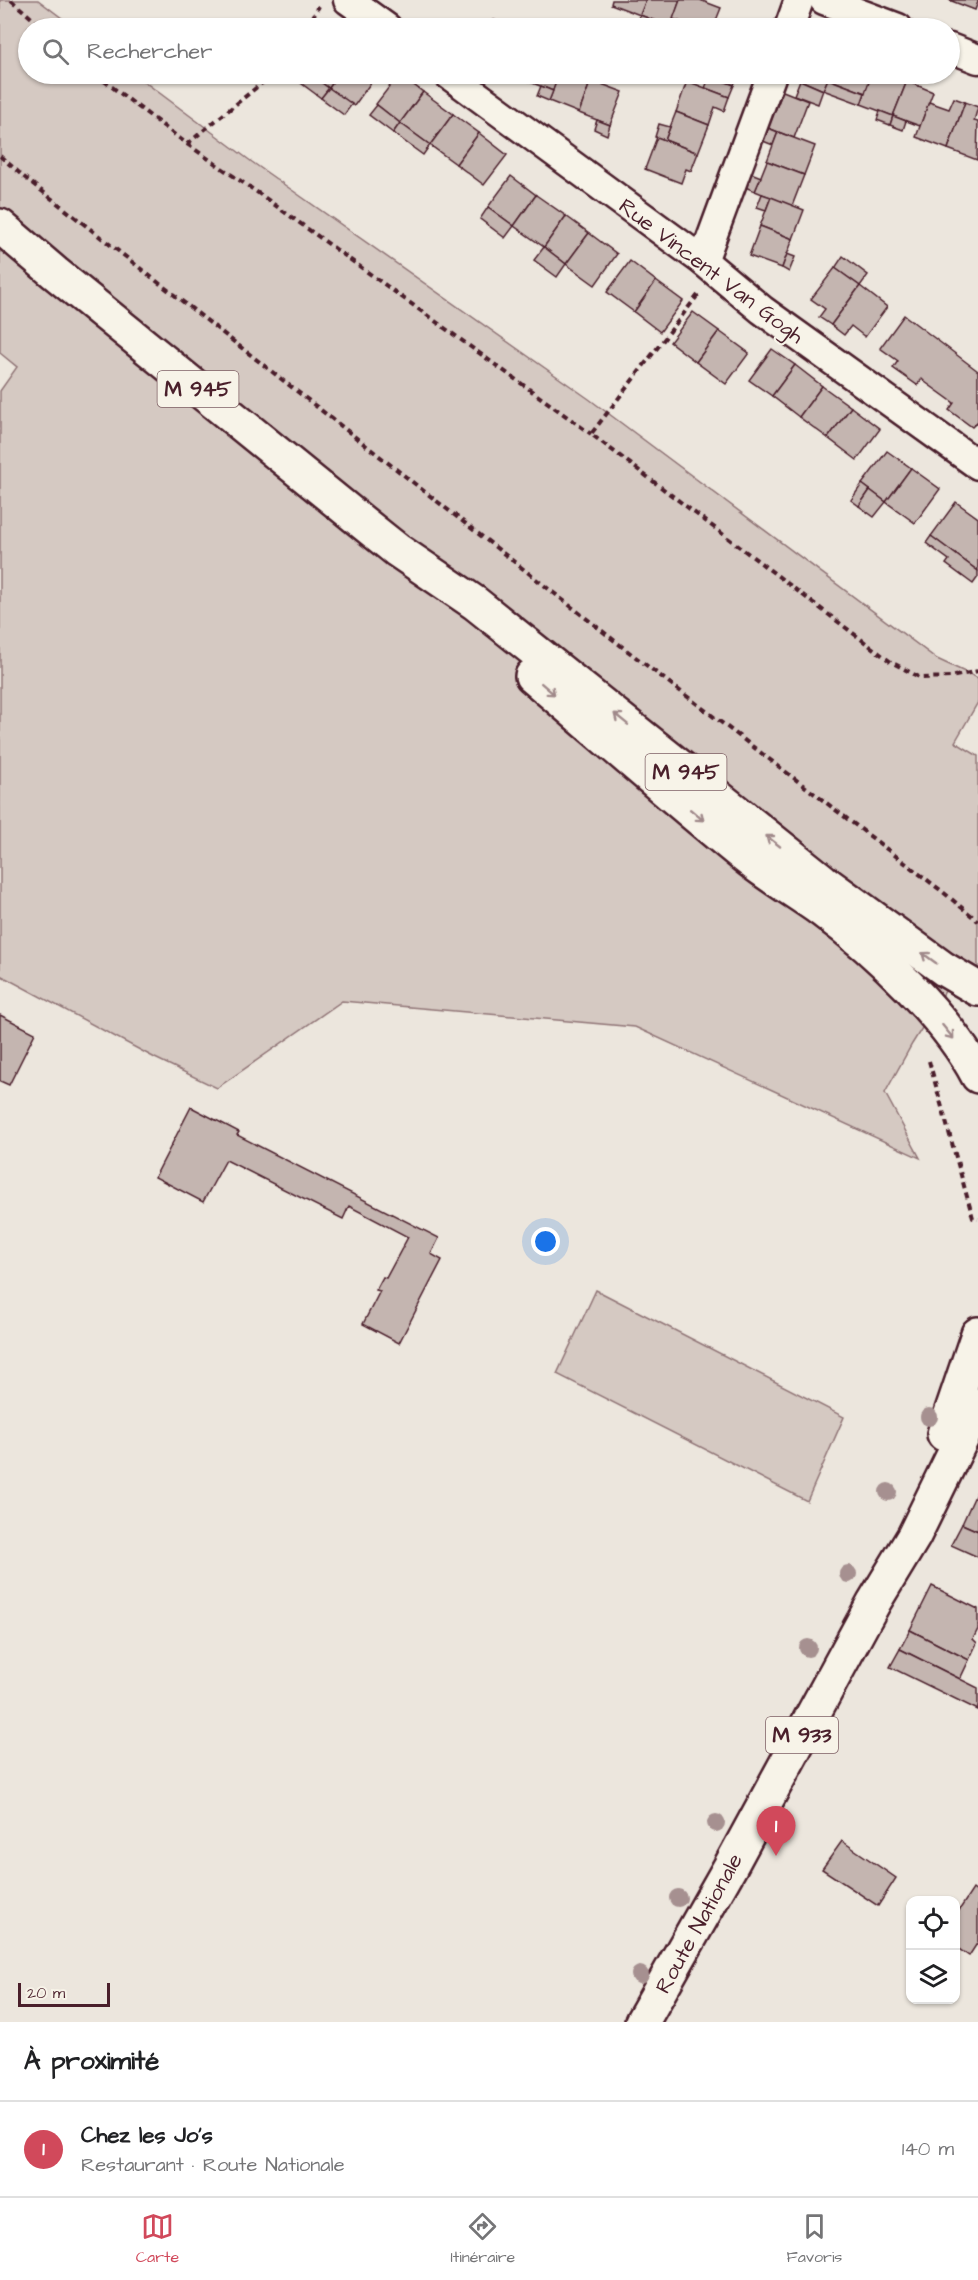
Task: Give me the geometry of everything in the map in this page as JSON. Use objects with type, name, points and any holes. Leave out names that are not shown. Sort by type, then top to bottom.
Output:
[{"type":"main road","name":"M 945","points":[[0,226],[54,273],[397,550],[475,603],[824,881],[944,969],[978,989]]},
{"type":"main road","name":"M 945","points":[[397,550],[467,620],[608,740],[749,859],[822,910],[880,958],[948,1031],[978,1076]]},
{"type":"main road","name":"Route Nationale","points":[[874,1602],[905,1536],[978,1334]]},
{"type":"main road","name":"Route Nationale","points":[[642,2022],[874,1602],[914,1536],[978,1405]]},
{"type":"street","points":[[348,0],[373,18]]},
{"type":"street","points":[[793,18],[800,0]]},
{"type":"street","points":[[824,0],[872,18]]},
{"type":"street","points":[[960,52],[978,59]]},
{"type":"street","name":"Rue Vincent Van Gogh","points":[[462,84],[709,267],[771,317],[978,465]]},
{"type":"street","points":[[709,267],[769,84]]},
{"type":"path","points":[[11,0],[32,18]]},
{"type":"path","points":[[312,18],[322,0]]},
{"type":"path","points":[[108,84],[187,144],[591,434],[891,662],[921,678],[951,677],[978,671]]},
{"type":"path","points":[[187,144],[261,84]]},
{"type":"path","points":[[0,156],[619,644],[978,921]]},
{"type":"path","points":[[591,434],[709,267]]},
{"type":"shaded area","points":[[0,0],[38,0],[62,18],[18,18],[18,84],[147,84],[252,162],[589,399],[937,659],[978,678],[978,702],[955,742],[978,756],[978,969],[962,964],[912,1044],[885,1093],[920,1158],[635,1027],[342,1001],[217,1088],[155,1058],[0,975],[0,391],[17,367],[0,353]]},
{"type":"shaded area","points":[[596,1290],[844,1417],[807,1501],[557,1374]]},
{"type":"building","points":[[612,0],[646,0],[640,15],[611,4]]},
{"type":"building","points":[[646,0],[680,0],[674,18],[648,18],[640,15]]},
{"type":"building","points":[[680,0],[700,0],[721,8],[717,18],[673,18]]},
{"type":"building","points":[[949,0],[978,0],[978,2],[975,10]]},
{"type":"building","points":[[302,84],[324,84],[329,88],[321,98]]},
{"type":"building","points":[[332,84],[370,84],[354,106],[329,88]]},
{"type":"building","points":[[391,84],[412,84],[423,92],[400,123],[376,104]]},
{"type":"building","points":[[535,84],[555,84],[553,91]]},
{"type":"building","points":[[555,84],[590,84],[579,113],[549,101]]},
{"type":"building","points":[[590,84],[602,84],[623,92],[610,125],[579,113]]},
{"type":"building","points":[[686,84],[695,84],[729,97],[724,111],[715,107],[709,125],[676,112]]},
{"type":"building","points":[[707,84],[734,85],[729,97],[705,88]]},
{"type":"building","points":[[798,84],[809,84],[823,90],[818,104],[794,95]]},
{"type":"building","points":[[809,84],[826,84],[823,90]]},
{"type":"building","points":[[826,84],[841,84],[865,93],[861,104],[823,90]]},
{"type":"building","points":[[841,84],[868,84],[865,93]]},
{"type":"building","points":[[868,84],[906,84],[893,116],[861,104]]},
{"type":"building","points":[[906,84],[914,84],[933,92],[920,126],[893,116]]},
{"type":"building","points":[[541,86],[553,91],[549,101],[537,96]]},
{"type":"building","points":[[329,88],[352,104],[344,115],[321,98]]},
{"type":"building","points":[[783,91],[808,101],[794,138],[768,128]]},
{"type":"building","points":[[423,92],[453,114],[430,145],[400,123]]},
{"type":"building","points":[[954,98],[965,102],[948,149],[916,137],[929,102],[949,109]]},
{"type":"building","points":[[965,102],[978,107],[974,121],[978,122],[977,160],[948,149]]},
{"type":"building","points":[[377,105],[400,123],[393,133],[369,115]]},
{"type":"building","points":[[880,111],[893,116],[890,125],[877,120]]},
{"type":"building","points":[[676,112],[709,125],[698,153],[665,140]]},
{"type":"building","points":[[453,114],[479,133],[456,164],[430,145]]},
{"type":"building","points":[[893,116],[906,121],[903,130],[890,125]]},
{"type":"building","points":[[597,120],[610,125],[607,135],[594,129]]},
{"type":"building","points":[[400,123],[430,145],[423,155],[393,133]]},
{"type":"building","points":[[659,124],[670,127],[665,140],[655,137]]},
{"type":"building","points":[[768,128],[778,132],[773,145],[763,141]]},
{"type":"building","points":[[778,132],[815,146],[804,175],[767,161]]},
{"type":"building","points":[[479,133],[507,155],[484,185],[456,164]]},
{"type":"building","points":[[657,137],[698,153],[691,171],[686,169],[681,183],[645,169]]},
{"type":"building","points":[[767,161],[804,175],[792,206],[755,191]]},
{"type":"building","points":[[751,173],[761,177],[755,191],[745,187]]},
{"type":"building","points":[[511,176],[536,195],[514,226],[488,207]]},
{"type":"building","points":[[762,194],[771,197],[766,210],[757,207]]},
{"type":"building","points":[[536,195],[566,216],[544,247],[514,226]]},
{"type":"building","points":[[771,197],[804,210],[793,239],[760,226]]},
{"type":"building","points":[[488,207],[514,226],[505,238],[480,219]]},
{"type":"building","points":[[566,216],[589,233],[566,264],[544,247]]},
{"type":"building","points":[[760,226],[793,239],[782,268],[749,256]]},
{"type":"building","points":[[589,233],[617,254],[595,285],[566,264]]},
{"type":"building","points":[[544,247],[566,264],[557,277],[534,260]]},
{"type":"building","points":[[787,254],[795,257],[789,272],[782,268]]},
{"type":"building","points":[[843,256],[868,275],[860,286],[835,268]]},
{"type":"building","points":[[630,261],[656,281],[634,312],[607,292]]},
{"type":"building","points":[[835,268],[860,286],[831,325],[819,317],[825,309],[811,299]]},
{"type":"building","points":[[656,281],[683,301],[660,332],[634,312]]},
{"type":"building","points":[[860,286],[887,307],[865,337],[851,326],[844,335],[831,325]]},
{"type":"building","points":[[693,312],[719,331],[696,362],[670,342]]},
{"type":"building","points":[[904,315],[978,371],[978,421],[972,427],[949,410],[954,403],[922,379],[917,385],[893,368],[898,361],[880,348]]},
{"type":"building","points":[[719,331],[749,353],[726,384],[696,362]]},
{"type":"building","points":[[772,349],[795,365],[772,396],[749,380]]},
{"type":"building","points":[[795,365],[822,386],[799,417],[772,396]]},
{"type":"building","points":[[822,386],[851,407],[828,438],[799,417]]},
{"type":"building","points":[[851,407],[880,429],[857,460],[828,438]]},
{"type":"building","points":[[887,451],[911,468],[886,502],[862,484]]},
{"type":"building","points":[[911,468],[940,489],[915,523],[886,502]]},
{"type":"building","points":[[862,484],[870,490],[859,506],[851,500]]},
{"type":"building","points":[[870,490],[886,502],[874,517],[859,506]]},
{"type":"building","points":[[956,502],[978,518],[978,571],[931,536]]},
{"type":"building","points":[[931,536],[978,571],[978,577],[973,584],[946,564],[949,560],[926,543]]},
{"type":"building","points":[[0,1015],[35,1033],[9,1085],[0,1081]]},
{"type":"building","points":[[191,1107],[239,1132],[237,1135],[439,1238],[431,1254],[442,1260],[399,1343],[363,1324],[380,1291],[376,1290],[383,1277],[386,1278],[408,1237],[349,1206],[343,1219],[226,1160],[203,1202],[155,1177]]},
{"type":"building","points":[[978,1489],[978,1531],[962,1524]]},
{"type":"building","points":[[962,1524],[978,1531],[978,1557],[951,1545]]},
{"type":"building","points":[[932,1586],[978,1609],[978,1629],[973,1639],[977,1643],[969,1660],[910,1630]]},
{"type":"building","points":[[910,1630],[969,1660],[960,1679],[900,1649]]},
{"type":"building","points":[[900,1649],[978,1688],[978,1710],[890,1667]]},
{"type":"building","points":[[842,1841],[896,1878],[878,1906],[822,1869]]},
{"type":"building","points":[[973,1889],[978,1893],[978,1942],[969,1956],[960,1950],[960,1909]]},
{"type":"place","name":"Chez les Jo's","points":[[776,1856]]}]
